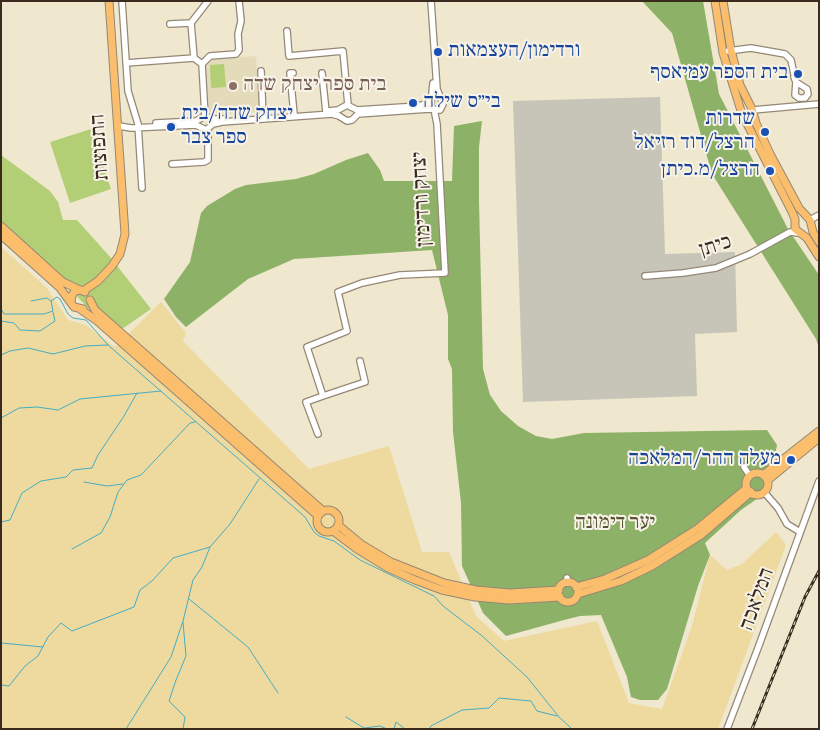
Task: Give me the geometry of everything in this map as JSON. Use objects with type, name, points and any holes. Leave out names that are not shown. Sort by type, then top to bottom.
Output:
[{"type":"main road","name":"התפוצות","points":[[89,299],[98,282],[116,260],[122,248],[125,234],[109,1]]},
{"type":"main road","points":[[715,1],[740,110],[792,212],[796,233],[809,241],[819,258]]},
{"type":"main road","points":[[723,1],[727,51],[756,123],[778,169],[799,208],[809,221],[819,242]]},
{"type":"main road","points":[[740,110],[746,103],[752,110]]},
{"type":"main road","points":[[744,118],[749,120],[752,110]]},
{"type":"main road","points":[[794,223],[800,217],[809,221]]},
{"type":"main road","points":[[796,233],[808,232],[809,221]]},
{"type":"main road","points":[[1,226],[63,282],[87,293],[93,307],[99,313],[321,514]]},
{"type":"main road","points":[[1,235],[60,288],[74,307],[96,320],[321,514]]},
{"type":"main road","name":"התפוצות","points":[[82,290],[98,282]]},
{"type":"main road","points":[[71,302],[72,295],[76,291],[82,290]]},
{"type":"main road","points":[[80,309],[86,307],[89,299]]},
{"type":"main road","points":[[766,478],[819,430]]},
{"type":"main road","points":[[766,478],[819,438]]},
{"type":"main road","points":[[758,473],[766,478],[768,486],[764,492],[756,494],[749,490],[747,481],[750,476],[758,473]]},
{"type":"main road","points":[[576,590],[648,560],[697,529],[749,490]]},
{"type":"main road","points":[[333,531],[338,525],[339,519],[336,513],[330,510],[321,514],[319,527],[325,531],[333,531],[357,549],[388,568],[442,590],[475,597],[509,600],[559,594]]},
{"type":"main road","points":[[338,525],[361,544],[391,562],[444,583],[476,590],[510,593],[550,592],[559,594],[564,601],[571,602],[576,598],[576,590],[568,580],[562,585],[559,594]]},
{"type":"street","points":[[122,1],[128,91],[138,126],[142,188]]},
{"type":"street","points":[[194,58],[191,23],[208,1]]},
{"type":"street","points":[[202,64],[210,56],[238,53],[241,21],[239,1]]},
{"type":"street","points":[[287,31],[290,56],[343,51],[348,106],[358,114],[442,108],[443,104],[436,88],[429,1]]},
{"type":"street","points":[[429,1],[433,89],[431,100],[435,109]]},
{"type":"street","points":[[170,24],[191,23]]},
{"type":"street","points":[[727,51],[751,48],[785,54],[796,80]]},
{"type":"street","points":[[126,63],[194,58],[202,64],[208,160],[204,162],[172,164]]},
{"type":"street","points":[[261,71],[263,116]]},
{"type":"street","points":[[293,73],[290,73],[294,114]]},
{"type":"street","points":[[322,73],[326,112]]},
{"type":"street","points":[[355,112],[418,106],[426,104],[436,96],[439,96]]},
{"type":"street","points":[[752,110],[819,104]]},
{"type":"street","points":[[138,126],[326,112],[348,106]]},
{"type":"street","points":[[340,117],[341,109]]},
{"type":"street","name":"יצחק ורדימון","points":[[323,396],[307,347],[347,331],[338,292],[362,283],[400,275],[444,272],[435,109]]},
{"type":"street","points":[[119,126],[196,125],[200,128],[198,124],[207,122],[332,114],[344,121],[349,121],[355,112]]},
{"type":"street","points":[[809,221],[819,215]]},
{"type":"street","name":"כיתן","points":[[645,276],[716,268],[796,233]]},
{"type":"street","points":[[318,434],[306,402],[366,382],[360,361]]},
{"type":"street","points":[[744,467],[750,476]]},
{"type":"street","name":"המלאכה","points":[[727,729],[819,481]]},
{"type":"street","points":[[764,492],[778,508],[787,524],[800,532]]},
{"type":"shaded area","name":"בית ספר יצחק שדה","points":[[256,56],[260,112],[209,115],[205,60]]},
{"type":"shaded area","points":[[660,97],[665,254],[735,252],[737,332],[695,334],[697,396],[523,402],[513,101]]},
{"type":"green space","points":[[642,1],[703,1],[719,94],[788,229],[819,275],[819,348],[816,339],[712,174],[672,33]]},
{"type":"green space","points":[[224,64],[226,87],[211,88],[210,65]]},
{"type":"green space","name":"יער דימונה","points":[[482,121],[479,147],[479,201],[483,369],[490,395],[501,411],[518,426],[536,436],[552,439],[584,433],[767,430],[777,445],[771,476],[761,496],[741,510],[705,543],[710,555],[698,586],[667,689],[658,700],[640,700],[631,697],[627,677],[601,615],[580,616],[506,636],[483,613],[462,566],[461,503],[453,432],[452,369],[448,359],[448,315],[432,250],[294,259],[248,279],[186,327],[176,317],[164,299],[190,262],[201,213],[207,206],[235,189],[246,185],[296,179],[368,153],[380,170],[384,181],[452,181],[454,126]]},
{"type":"green space","points":[[91,129],[111,189],[70,203],[50,142]]},
{"type":"green space","points":[[1,155],[50,191],[58,202],[63,220],[77,220],[111,258],[151,309],[119,331],[103,325],[75,294],[1,233]]},
{"type":"sand","points":[[1,247],[47,288],[68,320],[86,325],[115,347],[161,302],[186,333],[183,341],[309,469],[389,446],[422,552],[449,552],[476,616],[504,641],[597,621],[629,703],[662,709],[692,626],[710,555],[727,570],[742,564],[776,532],[786,545],[718,729],[1,729]]},
{"type":"waterway","points":[[1,309],[4,314],[44,314],[53,311],[51,301],[57,297],[60,299],[68,314],[73,318],[86,320],[108,345],[305,517],[314,532],[319,536],[334,541],[360,560],[434,596],[443,606],[481,635],[527,677],[559,717],[572,729]]},
{"type":"waterway","points":[[31,301],[47,298],[51,301]]},
{"type":"waterway","points":[[1,321],[14,323],[20,330],[40,331],[55,321],[53,312]]},
{"type":"waterway","points":[[1,355],[10,351],[28,348],[53,354],[85,346],[108,345]]},
{"type":"waterway","points":[[1,418],[19,408],[37,407],[58,410],[80,399],[161,391]]},
{"type":"waterway","points":[[1,522],[10,520],[22,493],[41,481],[66,477],[73,470],[92,468],[98,455],[137,393]]},
{"type":"waterway","points":[[72,549],[101,533],[110,517],[118,492],[127,480],[141,475],[190,423],[195,422]]},
{"type":"waterway","points":[[1,685],[9,686],[25,666],[38,656],[48,637],[61,623],[72,631],[134,607],[140,590],[152,581],[173,558],[210,547],[230,524],[259,479]]},
{"type":"waterway","points":[[84,482],[107,486],[123,484]]},
{"type":"waterway","points":[[126,729],[171,657],[183,621],[193,580],[202,567],[210,547]]},
{"type":"waterway","points":[[189,599],[248,647],[278,693]]},
{"type":"waterway","points":[[183,622],[186,656],[169,701],[185,717],[183,729]]},
{"type":"waterway","points":[[1,643],[43,647]]},
{"type":"waterway","points":[[429,729],[431,726],[462,710],[489,708],[499,698],[531,701],[537,711],[557,716]]},
{"type":"waterway","points":[[346,717],[364,728],[380,726],[387,729]]},
{"type":"waterway","points":[[394,729],[396,722],[405,729]]},
{"type":"railway","points":[[752,729],[805,597],[819,571]]},
{"type":"place","name":"ורדימון/העצמאות","points":[[438,52]]},
{"type":"place","name":"בית הספר עמיאסף","points":[[798,74]]},
{"type":"place","name":"בית ספר יצחק שדה","points":[[233,86]]},
{"type":"place","name":"בי״ס שילה","points":[[413,103]]},
{"type":"place","name":"יצחק שדה/בית ספר צבר","points":[[171,127]]},
{"type":"place","name":"שדרות הרצל/דוד רזיאל","points":[[765,132]]},
{"type":"place","name":"הרצל/מ.כיתן","points":[[770,171]]},
{"type":"place","name":"מעלה ההר/המלאכה","points":[[791,460]]}]
